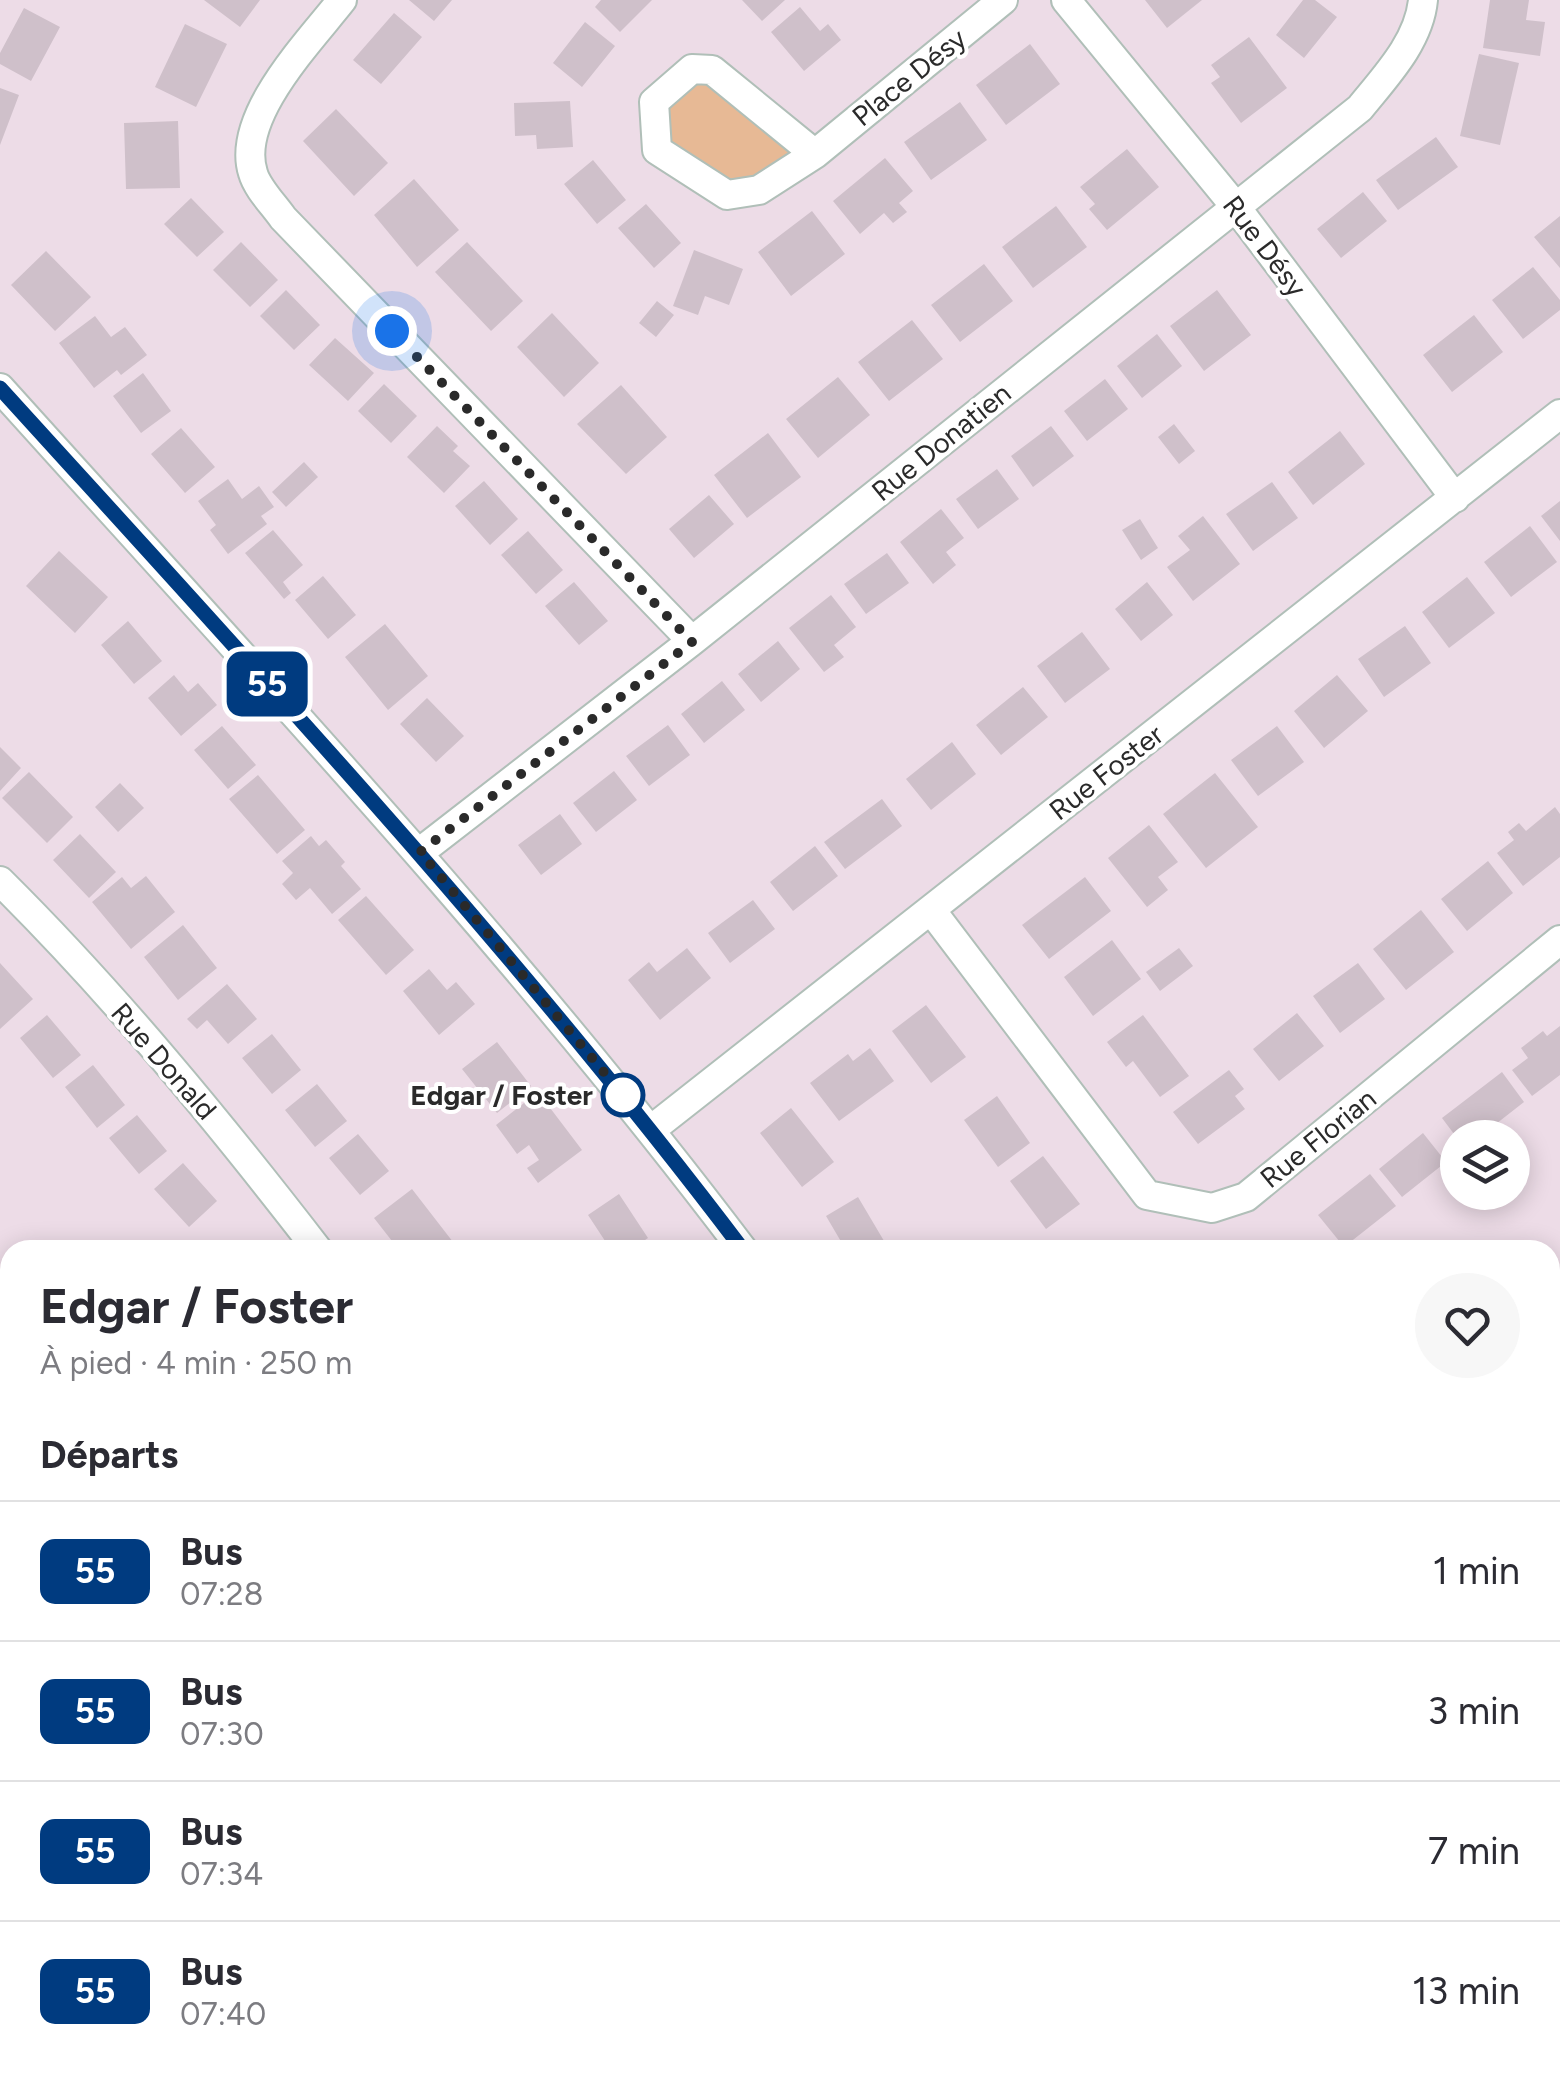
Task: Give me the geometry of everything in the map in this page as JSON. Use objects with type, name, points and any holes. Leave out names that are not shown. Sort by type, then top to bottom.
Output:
[{"type":"street","points":[[342,0],[266,99],[252,140],[252,173],[283,218],[692,642]]},
{"type":"street","name":"Place Désy","points":[[815,154],[712,70],[692,70],[654,102],[657,150],[727,195],[759,190],[815,154],[1003,0]]},
{"type":"street","name":"Rue Désy","points":[[1066,0],[1235,206],[1455,498]]},
{"type":"street","name":"Rue Donatien","points":[[420,852],[692,642],[1360,108],[1403,54],[1423,0]]},
{"type":"street","points":[[0,388],[420,852],[652,1129],[735,1240]]},
{"type":"street","name":"Rue Foster","points":[[652,1129],[1560,414]]},
{"type":"street","name":"Rue Donald","points":[[0,881],[52,932],[244,1154],[310,1240]]},
{"type":"street","name":"Rue Florian","points":[[931,910],[1147,1195],[1212,1208],[1246,1197],[1560,940]]},
{"type":"shaded area","points":[[692,69],[815,154],[727,195],[657,150],[654,102]]},
{"type":"building","points":[[204,0],[260,0],[240,27]]},
{"type":"building","points":[[409,0],[452,0],[434,21]]},
{"type":"building","points":[[601,0],[652,0],[620,32],[595,7]]},
{"type":"building","points":[[742,0],[785,0],[762,21]]},
{"type":"building","points":[[1145,0],[1202,0],[1167,28]]},
{"type":"building","points":[[1303,0],[1315,0],[1337,17],[1304,58],[1276,35]]},
{"type":"building","points":[[1490,0],[1529,0],[1526,20],[1545,22],[1540,56],[1483,48]]},
{"type":"building","points":[[800,7],[820,31],[828,24],[841,40],[804,71],[771,32]]},
{"type":"building","points":[[24,8],[60,27],[31,81],[0,64],[0,53]]},
{"type":"building","points":[[394,13],[422,37],[381,84],[353,60]]},
{"type":"building","points":[[585,22],[615,46],[582,87],[553,63]]},
{"type":"building","points":[[185,24],[227,44],[196,107],[155,87]]},
{"type":"building","points":[[1249,37],[1287,88],[1241,123],[1211,83],[1220,77],[1211,65]]},
{"type":"building","points":[[1030,44],[1060,84],[1006,125],[976,85]]},
{"type":"building","points":[[1479,54],[1519,63],[1500,145],[1460,136]]},
{"type":"building","points":[[0,88],[19,95],[0,145]]},
{"type":"building","points":[[570,101],[573,147],[537,149],[536,135],[515,136],[514,103]]},
{"type":"building","points":[[960,102],[987,140],[931,180],[904,142]]},
{"type":"building","points":[[336,109],[388,163],[354,196],[303,141]]},
{"type":"building","points":[[178,121],[180,188],[126,189],[124,123]]},
{"type":"building","points":[[1436,137],[1458,167],[1398,210],[1376,180]]},
{"type":"building","points":[[1127,149],[1159,187],[1107,230],[1089,209],[1095,204],[1080,187]]},
{"type":"building","points":[[885,158],[913,191],[899,203],[907,212],[893,223],[884,213],[860,234],[833,201]]},
{"type":"building","points":[[593,160],[626,200],[597,224],[564,184]]},
{"type":"building","points":[[414,179],[459,230],[417,267],[374,215]]},
{"type":"building","points":[[1363,192],[1387,221],[1341,258],[1317,229]]},
{"type":"building","points":[[191,198],[224,232],[197,257],[164,224]]},
{"type":"building","points":[[646,204],[681,243],[654,268],[618,228]]},
{"type":"building","points":[[1056,206],[1087,247],[1033,288],[1002,247]]},
{"type":"building","points":[[812,211],[845,254],[791,296],[758,252]]},
{"type":"building","points":[[1560,216],[1560,268],[1534,237]]},
{"type":"building","points":[[241,242],[278,280],[250,307],[213,270]]},
{"type":"building","points":[[467,242],[523,301],[491,331],[435,272]]},
{"type":"building","points":[[694,250],[743,269],[729,305],[705,296],[698,315],[673,306]]},
{"type":"building","points":[[46,251],[91,297],[55,331],[11,285]]},
{"type":"building","points":[[984,264],[1013,301],[960,342],[931,305]]},
{"type":"building","points":[[1533,267],[1560,300],[1560,310],[1523,339],[1492,300]]},
{"type":"building","points":[[286,290],[320,325],[294,350],[260,316]]},
{"type":"building","points":[[1217,290],[1251,335],[1204,371],[1170,326]]},
{"type":"building","points":[[657,301],[674,315],[656,337],[639,323]]},
{"type":"building","points":[[552,313],[599,363],[564,397],[517,347]]},
{"type":"building","points":[[1474,315],[1503,352],[1452,392],[1423,355]]},
{"type":"building","points":[[95,316],[111,337],[125,327],[147,355],[121,375],[117,370],[94,388],[59,343]]},
{"type":"building","points":[[912,320],[943,359],[889,401],[858,362]]},
{"type":"building","points":[[1157,334],[1182,366],[1142,398],[1117,366]]},
{"type":"building","points":[[335,338],[374,373],[348,401],[309,365]]},
{"type":"building","points":[[143,373],[171,411],[141,433],[113,396]]},
{"type":"building","points":[[838,377],[870,415],[818,458],[786,419]]},
{"type":"building","points":[[1105,379],[1128,409],[1087,441],[1064,411]]},
{"type":"building","points":[[384,384],[417,416],[391,443],[358,411]]},
{"type":"building","points":[[621,385],[667,437],[626,474],[577,424]]},
{"type":"building","points":[[1174,424],[1195,451],[1179,464],[1158,437]]},
{"type":"building","points":[[437,426],[458,446],[453,451],[470,466],[444,493],[407,457]]},
{"type":"building","points":[[1051,426],[1074,456],[1033,487],[1011,456]]},
{"type":"building","points":[[181,428],[215,467],[185,493],[151,454]]},
{"type":"building","points":[[1340,431],[1365,464],[1313,505],[1288,472]]},
{"type":"building","points":[[768,433],[801,477],[747,518],[714,475]]},
{"type":"building","points":[[304,462],[318,477],[286,507],[272,492]]},
{"type":"building","points":[[997,469],[1019,499],[978,529],[956,499]]},
{"type":"building","points":[[228,479],[242,499],[259,486],[274,507],[261,516],[267,524],[228,554],[210,530],[216,525],[198,501]]},
{"type":"building","points":[[484,481],[518,519],[490,545],[455,506]]},
{"type":"building","points":[[1272,482],[1298,518],[1253,551],[1226,514]]},
{"type":"building","points":[[709,495],[734,524],[694,558],[669,529]]},
{"type":"building","points":[[1560,501],[1560,541],[1541,516]]},
{"type":"building","points":[[941,509],[964,538],[946,552],[956,565],[933,584],[900,542]]},
{"type":"building","points":[[1203,516],[1240,564],[1193,601],[1167,567],[1190,550],[1178,536]]},
{"type":"building","points":[[1140,519],[1158,548],[1141,560],[1122,530]]},
{"type":"building","points":[[1530,526],[1557,562],[1511,597],[1484,562]]},
{"type":"building","points":[[273,530],[303,565],[283,582],[291,593],[284,599],[245,553]]},
{"type":"building","points":[[528,531],[563,570],[536,594],[501,555]]},
{"type":"building","points":[[59,551],[108,597],[75,633],[26,586]]},
{"type":"building","points":[[887,553],[909,583],[866,614],[844,584]]},
{"type":"building","points":[[323,576],[356,615],[328,639],[295,600]]},
{"type":"building","points":[[1467,577],[1495,613],[1449,648],[1422,612]]},
{"type":"building","points":[[574,582],[608,621],[579,645],[545,606]]},
{"type":"building","points":[[1147,582],[1173,615],[1141,641],[1115,609]]},
{"type":"building","points":[[831,595],[856,627],[834,645],[844,657],[824,672],[789,628]]},
{"type":"building","points":[[128,621],[162,661],[134,684],[101,645]]},
{"type":"building","points":[[385,624],[428,676],[388,710],[345,657]]},
{"type":"building","points":[[1405,626],[1431,663],[1384,697],[1358,659]]},
{"type":"building","points":[[1082,632],[1110,669],[1065,703],[1037,666]]},
{"type":"building","points":[[778,641],[800,669],[761,702],[738,674]]},
{"type":"building","points":[[174,675],[188,692],[198,683],[217,705],[181,736],[148,698]]},
{"type":"building","points":[[1337,675],[1368,711],[1324,748],[1294,711]]},
{"type":"building","points":[[722,681],[745,710],[704,743],[681,714]]},
{"type":"building","points":[[1023,687],[1048,717],[1001,755],[976,725]]},
{"type":"building","points":[[427,698],[464,736],[436,762],[400,724]]},
{"type":"building","points":[[668,725],[690,755],[649,786],[626,756]]},
{"type":"building","points":[[222,726],[256,765],[228,789],[194,750]]},
{"type":"building","points":[[1277,726],[1304,762],[1258,796],[1231,760]]},
{"type":"building","points":[[952,742],[976,774],[931,810],[906,779]]},
{"type":"building","points":[[0,747],[21,768],[0,791]]},
{"type":"building","points":[[614,771],[637,800],[596,832],[573,803]]},
{"type":"building","points":[[29,772],[73,817],[47,843],[2,798]]},
{"type":"building","points":[[1215,773],[1258,827],[1206,868],[1163,814]]},
{"type":"building","points":[[258,775],[305,830],[277,854],[229,799]]},
{"type":"building","points":[[120,783],[144,808],[118,832],[95,807]]},
{"type":"building","points":[[882,799],[902,826],[845,869],[824,842]]},
{"type":"building","points":[[1555,807],[1560,814],[1560,857],[1523,886],[1497,853],[1514,840],[1508,832],[1519,823],[1526,831]]},
{"type":"building","points":[[560,814],[582,844],[541,875],[518,845]]},
{"type":"building","points":[[1149,825],[1178,862],[1158,877],[1168,890],[1147,907],[1108,858]]},
{"type":"building","points":[[80,834],[116,872],[89,898],[53,860]]},
{"type":"building","points":[[311,836],[319,846],[326,840],[361,889],[332,914],[310,888],[296,900],[282,884],[293,873],[282,861]]},
{"type":"building","points":[[815,846],[838,876],[793,911],[770,882]]},
{"type":"building","points":[[1488,861],[1513,893],[1467,931],[1441,899]]},
{"type":"building","points":[[146,876],[175,912],[131,949],[92,902],[122,877],[131,888]]},
{"type":"building","points":[[1085,877],[1111,911],[1049,959],[1022,925]]},
{"type":"building","points":[[366,896],[414,950],[386,975],[338,920]]},
{"type":"building","points":[[753,900],[775,929],[730,963],[708,933]]},
{"type":"building","points":[[1421,910],[1454,952],[1406,990],[1373,949]]},
{"type":"building","points":[[183,925],[217,968],[178,1000],[144,957]]},
{"type":"building","points":[[1112,940],[1141,979],[1093,1016],[1064,977]]},
{"type":"building","points":[[687,948],[711,978],[660,1020],[628,980],[649,962],[657,972]]},
{"type":"building","points":[[1179,948],[1193,966],[1160,991],[1146,972]]},
{"type":"building","points":[[0,963],[33,999],[0,1029]]},
{"type":"building","points":[[1358,963],[1385,999],[1340,1033],[1313,996]]},
{"type":"building","points":[[429,969],[447,990],[456,982],[475,1004],[439,1035],[403,991]]},
{"type":"building","points":[[227,984],[257,1019],[228,1044],[207,1020],[197,1029],[187,1019]]},
{"type":"building","points":[[926,1005],[966,1057],[931,1083],[892,1031]]},
{"type":"building","points":[[1297,1013],[1324,1046],[1279,1081],[1253,1049]]},
{"type":"building","points":[[47,1015],[81,1055],[53,1078],[20,1038]]},
{"type":"building","points":[[1143,1015],[1189,1076],[1160,1097],[1133,1061],[1126,1067],[1107,1042]]},
{"type":"building","points":[[1560,1026],[1560,1075],[1532,1096],[1512,1070],[1528,1058],[1521,1048],[1543,1031],[1547,1036]]},
{"type":"building","points":[[272,1034],[301,1070],[272,1094],[242,1058]]},
{"type":"building","points":[[497,1042],[531,1086],[497,1113],[462,1069]]},
{"type":"building","points":[[870,1048],[894,1081],[839,1121],[810,1083],[848,1054],[853,1061]]},
{"type":"building","points":[[93,1065],[125,1105],[97,1128],[65,1087]]},
{"type":"building","points":[[1229,1070],[1244,1089],[1235,1096],[1245,1109],[1198,1144],[1173,1112]]},
{"type":"building","points":[[1502,1072],[1524,1102],[1501,1120],[1442,1118]]},
{"type":"building","points":[[317,1084],[347,1121],[315,1147],[285,1110]]},
{"type":"building","points":[[538,1092],[582,1150],[538,1183],[527,1168],[539,1160],[529,1145],[517,1154],[496,1125]]},
{"type":"building","points":[[997,1096],[1030,1143],[998,1167],[964,1120]]},
{"type":"building","points":[[791,1108],[834,1162],[802,1187],[760,1133]]},
{"type":"building","points":[[137,1115],[167,1151],[139,1174],[109,1138]]},
{"type":"building","points":[[1423,1133],[1440,1154],[1440,1167],[1402,1197],[1379,1169]]},
{"type":"building","points":[[358,1134],[389,1171],[360,1195],[329,1158]]},
{"type":"building","points":[[1043,1156],[1080,1204],[1046,1229],[1010,1181]]},
{"type":"building","points":[[183,1163],[217,1201],[189,1227],[154,1189]]},
{"type":"building","points":[[1370,1174],[1396,1206],[1353,1240],[1338,1240],[1318,1215]]},
{"type":"building","points":[[412,1189],[451,1240],[391,1240],[374,1218]]},
{"type":"building","points":[[619,1194],[648,1238],[604,1240],[588,1215]]},
{"type":"building","points":[[858,1197],[883,1240],[840,1240],[826,1216]]},
{"type":"bus line","name":"55","points":[[0,388],[420,852],[652,1129],[735,1240]]},
{"type":"place","name":"Edgar / Foster","points":[[623,1095]]},
{"type":"route","points":[[392,331],[692,642],[420,852],[623,1095]]}]
